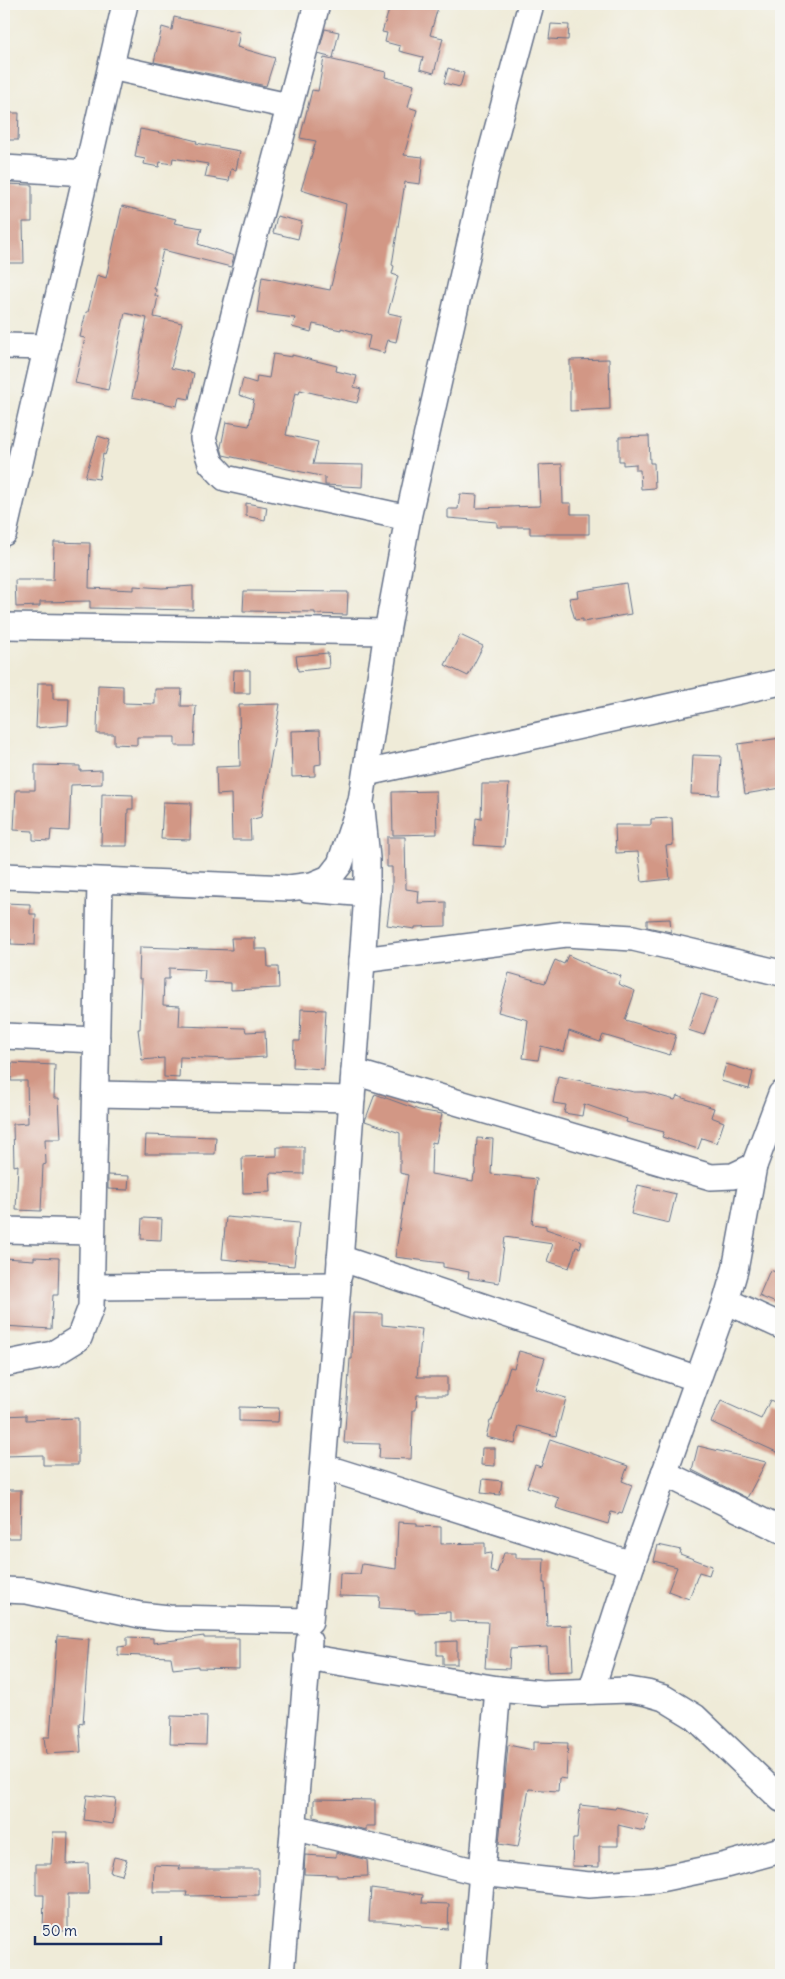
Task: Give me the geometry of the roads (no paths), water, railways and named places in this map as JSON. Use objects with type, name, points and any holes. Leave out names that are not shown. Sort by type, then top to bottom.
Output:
[{"type":"street","points":[[4,533],[125,4]]},
{"type":"street","points":[[317,4],[288,106],[203,439],[211,463],[225,478],[408,518]]},
{"type":"street","points":[[289,888],[312,886],[329,878],[340,864],[361,801],[387,632],[408,518],[487,167],[531,4]]},
{"type":"street","points":[[111,67],[288,106]]},
{"type":"street","points":[[4,168],[87,173]]},
{"type":"street","points":[[4,346],[47,347]]},
{"type":"street","points":[[4,626],[387,632]]},
{"type":"street","points":[[366,773],[781,682]]},
{"type":"street","points":[[281,1975],[324,1466],[362,960],[366,894],[366,836],[361,801]]},
{"type":"street","points":[[4,876],[289,888],[366,894]]},
{"type":"street","points":[[4,1364],[54,1354],[79,1338],[91,1307],[100,881]]},
{"type":"street","points":[[362,960],[566,934],[583,934],[634,938],[781,973]]},
{"type":"street","points":[[4,1036],[97,1040]]},
{"type":"street","points":[[354,1072],[711,1177],[733,1176],[754,1166]]},
{"type":"street","points":[[96,1094],[352,1099]]},
{"type":"street","points":[[591,1691],[632,1564],[726,1301],[741,1242],[754,1166],[781,1098]]},
{"type":"street","points":[[4,1230],[92,1232]]},
{"type":"street","points":[[340,1258],[698,1379]]},
{"type":"street","points":[[91,1287],[338,1285]]},
{"type":"street","points":[[726,1301],[781,1326]]},
{"type":"street","points":[[324,1466],[632,1564]]},
{"type":"street","points":[[664,1473],[781,1530]]},
{"type":"street","points":[[4,1590],[27,1590],[140,1614],[169,1618],[310,1621]]},
{"type":"street","points":[[307,1657],[498,1689],[565,1694],[629,1690],[647,1692],[664,1698],[695,1717],[781,1799]]},
{"type":"street","points":[[473,1975],[498,1689]]},
{"type":"street","points":[[293,1827],[482,1873],[589,1885],[655,1880],[722,1866],[781,1850]]}]
